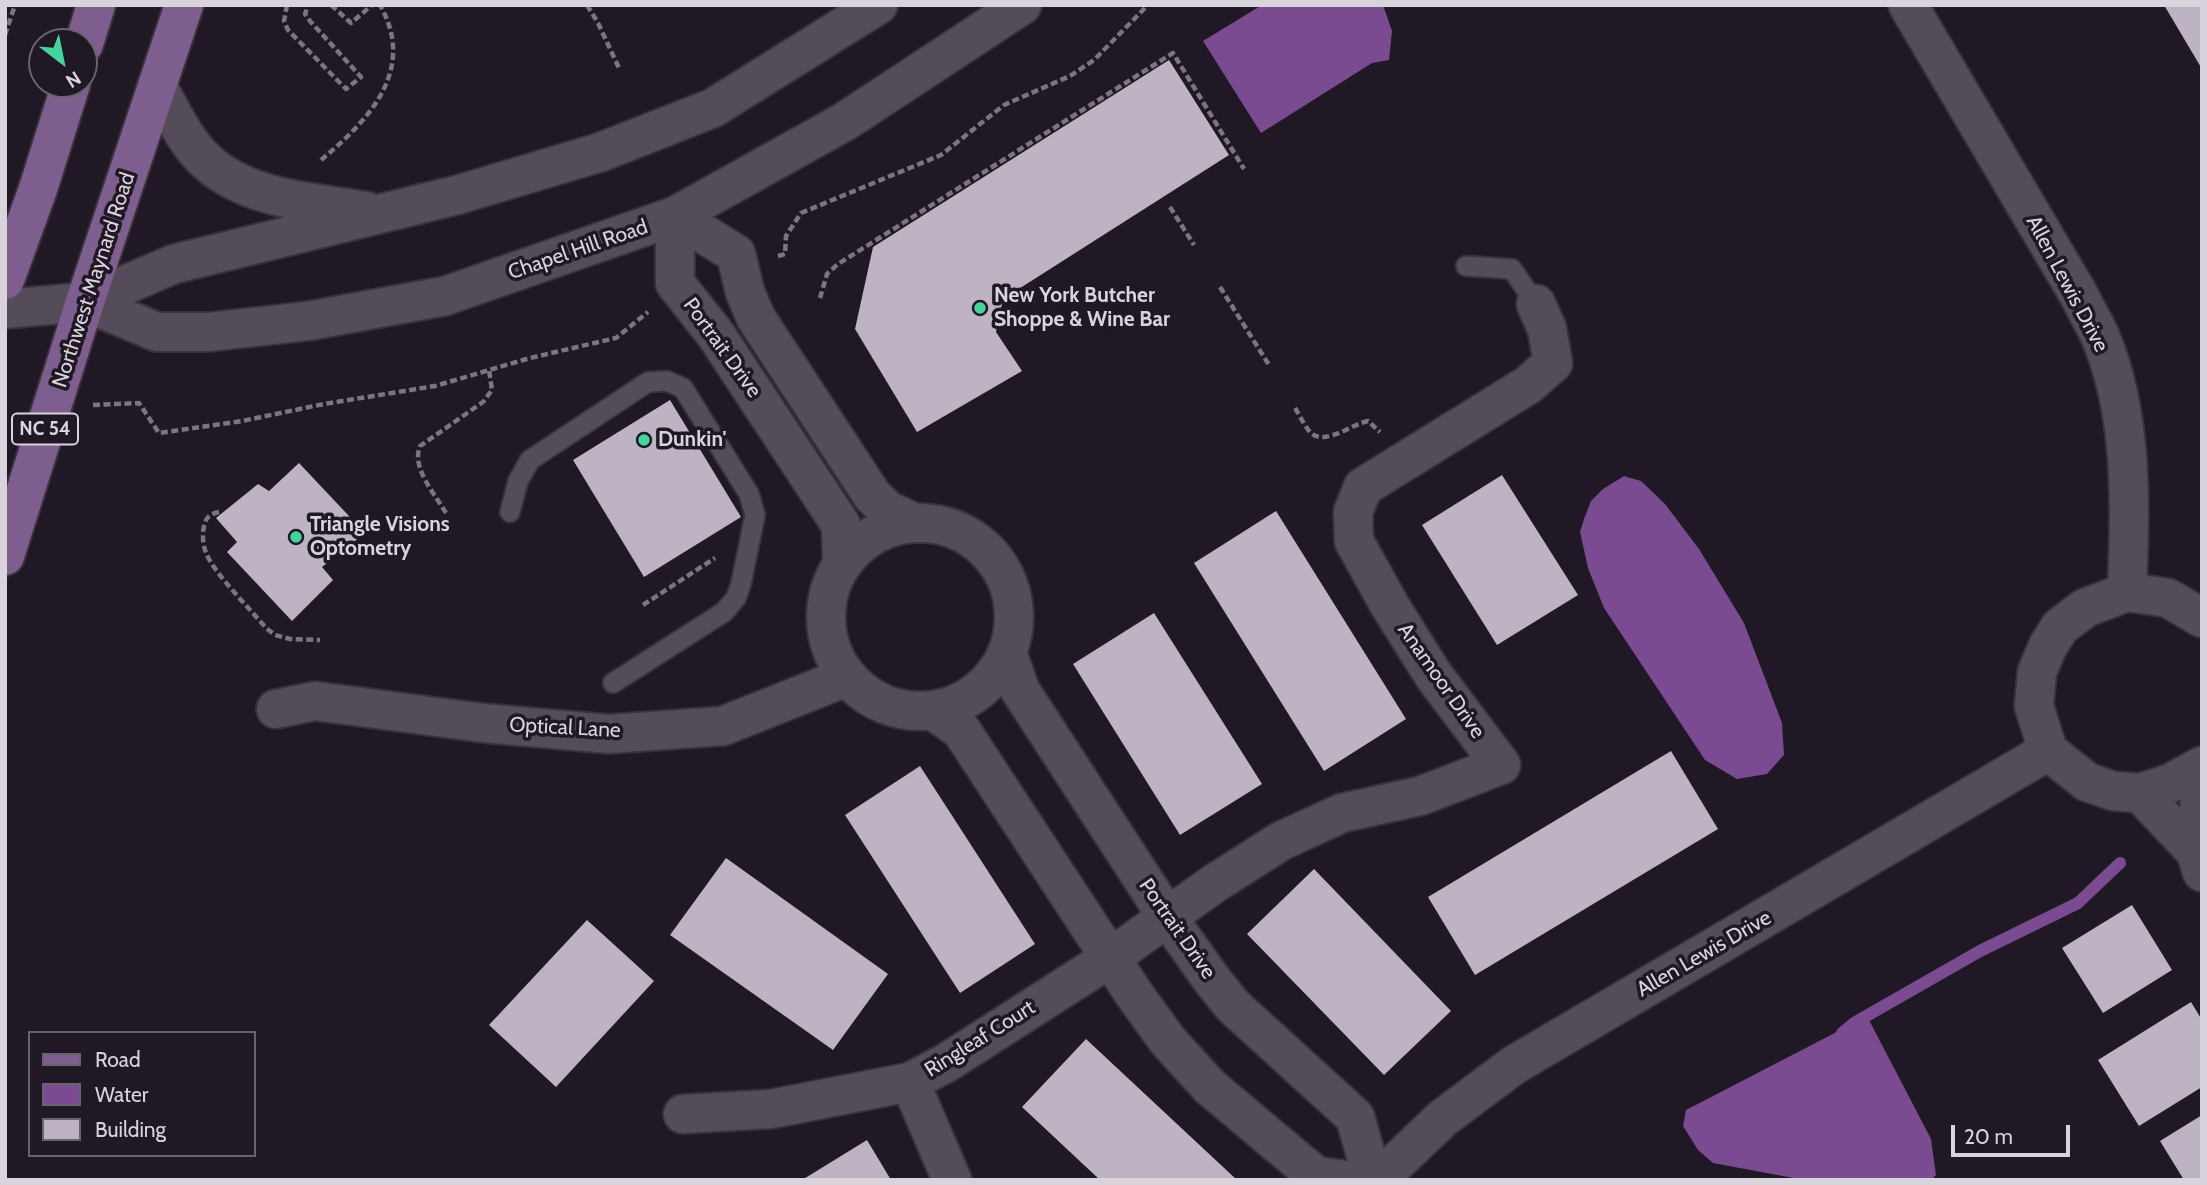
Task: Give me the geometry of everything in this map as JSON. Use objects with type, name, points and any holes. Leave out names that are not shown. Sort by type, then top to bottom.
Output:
[{"type":"main road","points":[[89,28],[96,5]]},
{"type":"main road","name":"Northwest Maynard Road","points":[[5,556],[85,302],[184,5]]},
{"type":"main road","points":[[5,280],[67,98]]},
{"type":"street","name":"Chapel Hill Road","points":[[5,309],[85,302],[174,264],[386,214],[601,152],[713,108],[878,5]]},
{"type":"street","name":"Chapel Hill Road","points":[[85,302],[157,332],[209,332],[307,321],[446,296],[675,216],[844,122],[1022,5]]},
{"type":"street","name":"Allen Lewis Drive","points":[[1908,5],[2100,335],[2113,373],[2123,424],[2130,515],[2127,592]]},
{"type":"street","points":[[157,86],[202,158],[232,182],[287,199],[386,214]]},
{"type":"street","name":"Portrait Drive","points":[[675,216],[736,254],[744,292],[755,318],[872,495],[887,510],[910,522],[952,526],[997,560],[1011,586],[1016,629],[1000,669],[969,699],[934,711],[897,710],[863,694],[846,677],[825,632],[827,595],[842,561],[869,536],[910,522]]},
{"type":"street","name":"Portrait Drive","points":[[675,216],[675,283],[716,335],[841,525],[842,561]]},
{"type":"street","name":"Anamoor Drive","points":[[1139,939],[1215,883],[1281,841],[1342,813],[1420,796],[1501,765],[1433,676],[1390,606],[1354,541],[1353,512],[1363,487],[1528,385],[1553,363],[1547,329],[1536,304]]},
{"type":"street","points":[[2202,618],[2168,598],[2127,592],[2085,608],[2060,628],[2048,646],[2037,672],[2034,706],[2048,751],[2087,782],[2113,791],[2140,793],[2171,783],[2202,766]]},
{"type":"street","name":"Portrait Drive","points":[[1006,652],[1020,690],[1139,939],[1168,1041],[1210,1087],[1315,1176],[1346,1180]]},
{"type":"street","name":"Optical Lane","points":[[276,709],[315,701],[483,723],[609,734],[723,726],[846,677]]},
{"type":"street","name":"Portrait Drive","points":[[934,711],[961,730],[1139,939],[1233,1006],[1355,1116],[1375,1180]]},
{"type":"street","name":"Allen Lewis Drive","points":[[1375,1180],[1443,1118],[1514,1065],[2048,751]]},
{"type":"street","points":[[2199,862],[2202,772]]},
{"type":"street","points":[[2140,793],[2199,862]]},
{"type":"street","name":"Ringleaf Court","points":[[683,1114],[771,1110],[910,1082],[946,1063],[1139,939]]},
{"type":"street","points":[[910,1082],[952,1180]]},
{"type":"lane","points":[[1466,266],[1512,269],[1536,304]]},
{"type":"lane","points":[[510,512],[517,481],[530,460],[648,382],[667,381],[683,388],[749,494],[755,515],[736,598],[724,612],[613,683]]},
{"type":"path","points":[[5,35],[15,5]]},
{"type":"path","points":[[287,5],[284,21],[288,30],[346,89],[360,77],[310,21],[305,14],[307,5]]},
{"type":"path","points":[[331,5],[351,23],[372,5]]},
{"type":"path","points":[[321,160],[358,126],[377,104],[386,86],[394,47],[390,23],[380,5]]},
{"type":"path","points":[[587,5],[619,68]]},
{"type":"path","points":[[774,257],[785,254],[786,236],[801,213],[942,155],[1004,105],[1070,76],[1094,60],[1148,5]]},
{"type":"path","points":[[820,298],[827,274],[838,264],[1173,52],[1244,169]]},
{"type":"path","points":[[1170,207],[1194,245]]},
{"type":"path","points":[[1220,287],[1269,365]]},
{"type":"path","points":[[139,403],[159,433],[243,421],[324,404],[435,386],[616,338],[652,309]]},
{"type":"path","points":[[446,513],[419,467],[416,456],[420,446],[483,402],[492,390],[489,370]]},
{"type":"path","points":[[1295,408],[1311,433],[1317,437],[1327,437],[1368,421],[1386,441]]},
{"type":"path","points":[[219,512],[210,514],[205,521],[202,536],[206,554],[214,566],[266,628],[275,635],[320,640]]},
{"type":"path","points":[[643,605],[719,555]]},
{"type":"water","points":[[1262,5],[1383,5],[1392,31],[1389,60],[1372,63],[1261,133],[1203,41]]},
{"type":"water","points":[[1624,476],[1641,481],[1665,504],[1699,549],[1744,623],[1782,723],[1784,755],[1767,774],[1737,779],[1705,760],[1604,608],[1588,568],[1580,532],[1591,501],[1603,489]]},
{"type":"water","points":[[1869,1020],[1931,1139],[1936,1175],[1931,1180],[1804,1180],[1713,1163],[1698,1150],[1683,1126],[1686,1110],[1854,1023]]},
{"type":"building","points":[[2164,5],[2202,5],[2202,69]]},
{"type":"building","points":[[1169,60],[1229,155],[1003,299],[996,332],[1022,371],[917,432],[855,329],[873,247]]},
{"type":"building","points":[[670,400],[741,517],[644,577],[573,460]]},
{"type":"building","name":"Triangle Visions Optometry","points":[[299,463],[365,533],[322,567],[333,580],[292,621],[227,552],[237,542],[216,518],[258,484],[269,491]]},
{"type":"building","points":[[1502,475],[1578,595],[1497,645],[1422,525]]},
{"type":"building","points":[[1276,511],[1406,719],[1324,771],[1194,563]]},
{"type":"building","points":[[1154,613],[1262,784],[1180,835],[1073,664]]},
{"type":"building","points":[[1671,751],[1718,829],[1475,975],[1428,897]]},
{"type":"building","points":[[920,766],[1035,944],[960,993],[845,815]]},
{"type":"building","points":[[726,858],[888,974],[833,1050],[670,935]]},
{"type":"building","points":[[1314,869],[1451,1011],[1384,1075],[1247,934]]},
{"type":"building","points":[[2132,905],[2172,970],[2103,1013],[2062,948]]},
{"type":"building","points":[[587,920],[654,981],[556,1087],[489,1025]]},
{"type":"building","points":[[2191,1002],[2202,1020],[2202,1087],[2139,1126],[2098,1060]]},
{"type":"building","points":[[1086,1039],[1237,1180],[1100,1180],[1022,1107]]},
{"type":"building","points":[[2202,1115],[2202,1180],[2184,1180],[2160,1141]]},
{"type":"building","points":[[867,1140],[891,1180],[802,1180]]},
{"type":"waterway","points":[[1842,1033],[1854,1023],[1980,951],[2078,903],[2120,863]]},
{"type":"place","name":"New York Butcher Shoppe & Wine Bar","points":[[980,308]]},
{"type":"place","name":"Dunkin'","points":[[644,440]]},
{"type":"place","name":"Triangle Visions Optometry","points":[[296,537]]}]
